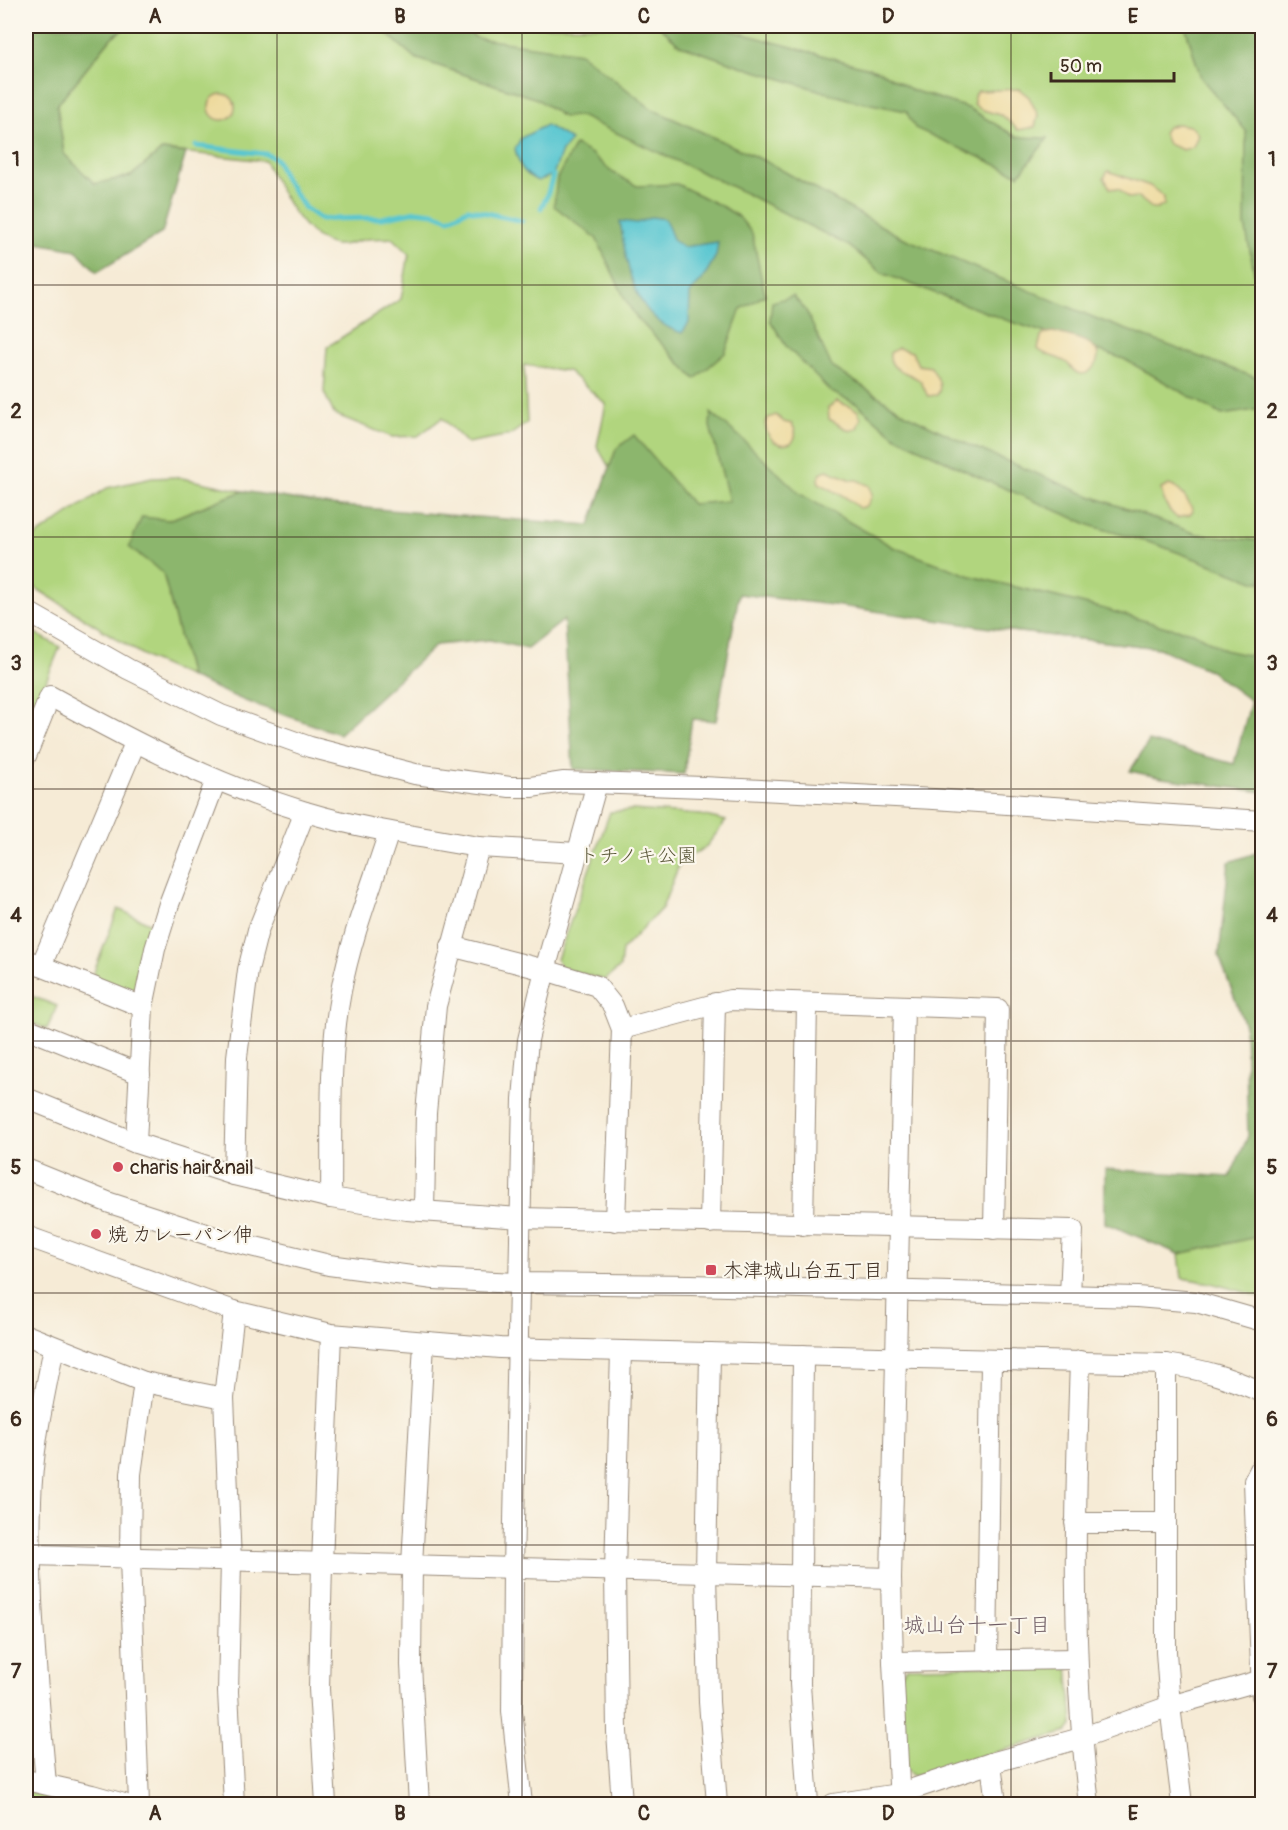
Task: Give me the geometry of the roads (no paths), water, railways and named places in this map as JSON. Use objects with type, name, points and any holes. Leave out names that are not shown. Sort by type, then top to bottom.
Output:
[{"type":"street","points":[[26,611],[177,694],[221,715],[310,747],[415,774],[478,784],[531,787],[564,782],[597,783],[934,799],[1263,821]]},
{"type":"street","points":[[26,756],[50,696],[135,743],[216,780],[306,812],[389,832],[479,847],[577,853]]},
{"type":"street","points":[[135,743],[33,963],[143,1007]]},
{"type":"street","points":[[136,1143],[143,1007],[155,949],[169,904],[216,780]]},
{"type":"street","points":[[522,1804],[512,1711],[523,1099],[528,1040],[597,783]]},
{"type":"street","points":[[234,1175],[237,1057],[248,970],[258,930],[306,812]]},
{"type":"street","points":[[331,1198],[333,1046],[341,991],[351,950],[389,832]]},
{"type":"street","points":[[424,1210],[426,1113],[436,1006],[479,847]]},
{"type":"street","points":[[451,946],[597,986],[613,1006],[622,1029],[615,1221]]},
{"type":"street","points":[[622,1029],[730,999],[998,1009],[994,1229]]},
{"type":"street","points":[[710,1223],[715,1003]]},
{"type":"street","points":[[803,1225],[807,1003]]},
{"type":"street","points":[[899,1799],[891,1578],[904,1006]]},
{"type":"street","points":[[26,1028],[140,1074]]},
{"type":"street","points":[[26,1098],[136,1143],[234,1175],[331,1198],[407,1210],[520,1218],[615,1221],[1073,1230],[1070,1295]]},
{"type":"street","points":[[26,1169],[110,1203],[218,1238],[318,1262],[434,1279],[518,1283],[691,1285],[1137,1297],[1196,1302],[1263,1321]]},
{"type":"street","points":[[26,1236],[234,1311],[331,1334],[517,1349],[1167,1364],[1222,1375],[1263,1392]]},
{"type":"street","points":[[234,1311],[225,1398],[231,1561],[228,1692],[234,1804]]},
{"type":"street","points":[[326,1804],[319,1689],[331,1334]]},
{"type":"street","points":[[26,1335],[144,1382],[225,1398]]},
{"type":"street","points":[[420,1804],[411,1665],[412,1566],[424,1342]]},
{"type":"street","points":[[46,1784],[35,1651],[28,1500],[37,1429],[54,1347]]},
{"type":"street","points":[[621,1351],[615,1571],[617,1732],[622,1804]]},
{"type":"street","points":[[710,1353],[706,1573],[709,1702],[717,1804]]},
{"type":"street","points":[[803,1355],[800,1684],[808,1804]]},
{"type":"street","points":[[987,1660],[991,1360]]},
{"type":"street","points":[[1080,1361],[1075,1523],[1077,1659],[1081,1738],[1089,1804]]},
{"type":"street","points":[[1167,1364],[1166,1652],[1182,1804]]},
{"type":"street","points":[[140,1804],[130,1558],[131,1474],[144,1382]]},
{"type":"street","points":[[833,1804],[899,1799],[991,1763],[1081,1738],[1170,1706],[1262,1685],[1254,1481],[1263,1466]]},
{"type":"street","points":[[1075,1523],[1165,1523]]},
{"type":"street","points":[[31,1556],[891,1578]]},
{"type":"street","points":[[893,1662],[1077,1659]]},
{"type":"street","points":[[991,1763],[996,1804]]},
{"type":"street","points":[[26,1780],[124,1804]]},
{"type":"water","points":[[546,125],[571,140],[562,151],[553,175],[538,181],[522,168],[515,149],[521,138]]},
{"type":"water","points":[[652,217],[665,219],[674,241],[683,247],[718,242],[716,256],[702,280],[690,293],[689,323],[682,333],[665,326],[652,315],[642,303],[630,272],[620,221],[637,223]]},
{"type":"waterway","points":[[196,146],[266,154],[276,159],[285,179],[305,208],[320,219],[382,218],[416,211],[434,213],[449,219],[468,209],[522,221]]},
{"type":"waterway","points":[[541,208],[553,175]]},
{"type":"place","name":"charis hair&nail","points":[[118,1167]]},
{"type":"place","name":"焼 カレーパン伸","points":[[96,1234]]},
{"type":"place","name":"木津城山台五丁目","points":[[711,1270]]},
{"type":"district","name":"城山台十一丁目","points":[[977,1625]]},
{"type":"park label","name":"トチノキ公園","points":[[638,855]]}]
